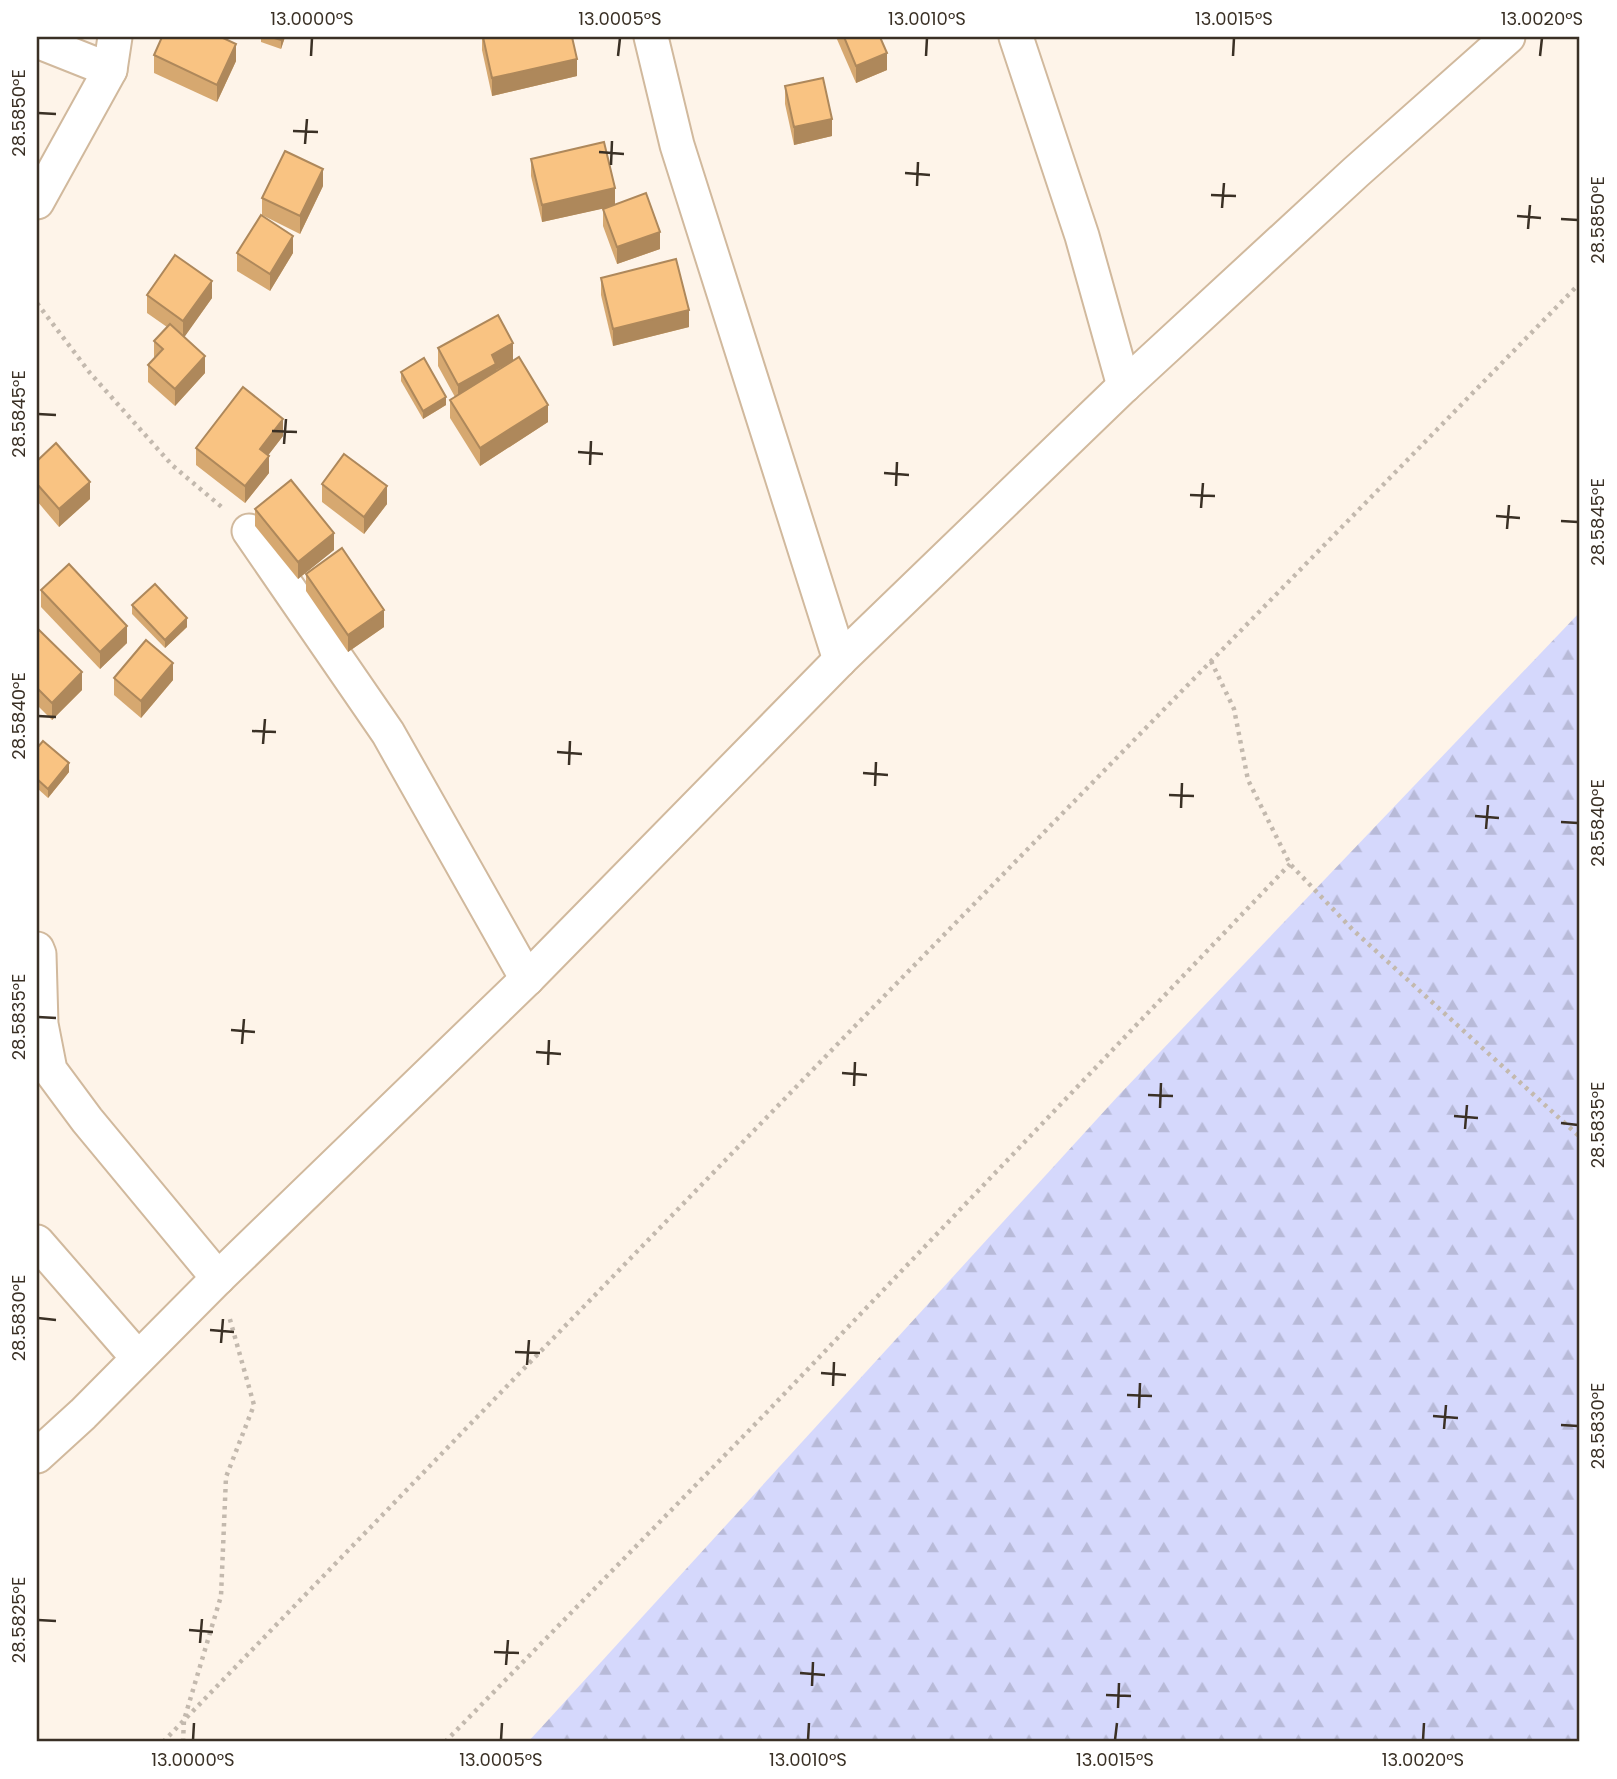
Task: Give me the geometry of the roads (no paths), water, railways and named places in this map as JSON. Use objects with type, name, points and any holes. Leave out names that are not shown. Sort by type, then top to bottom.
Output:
[{"type":"street","points":[[37,202],[110,70],[115,37]]},
{"type":"street","points":[[651,37],[677,145],[840,660]]},
{"type":"street","points":[[1016,37],[1082,236],[1124,386]]},
{"type":"street","points":[[37,1456],[527,979],[840,660],[1124,386],[1356,172],[1508,37]]},
{"type":"street","points":[[37,41],[110,70]]},
{"type":"street","points":[[250,531],[388,733],[527,979]]},
{"type":"street","points":[[37,949],[41,1024],[50,1070],[87,1121],[218,1278]]},
{"type":"street","points":[[37,1242],[138,1358]]}]
